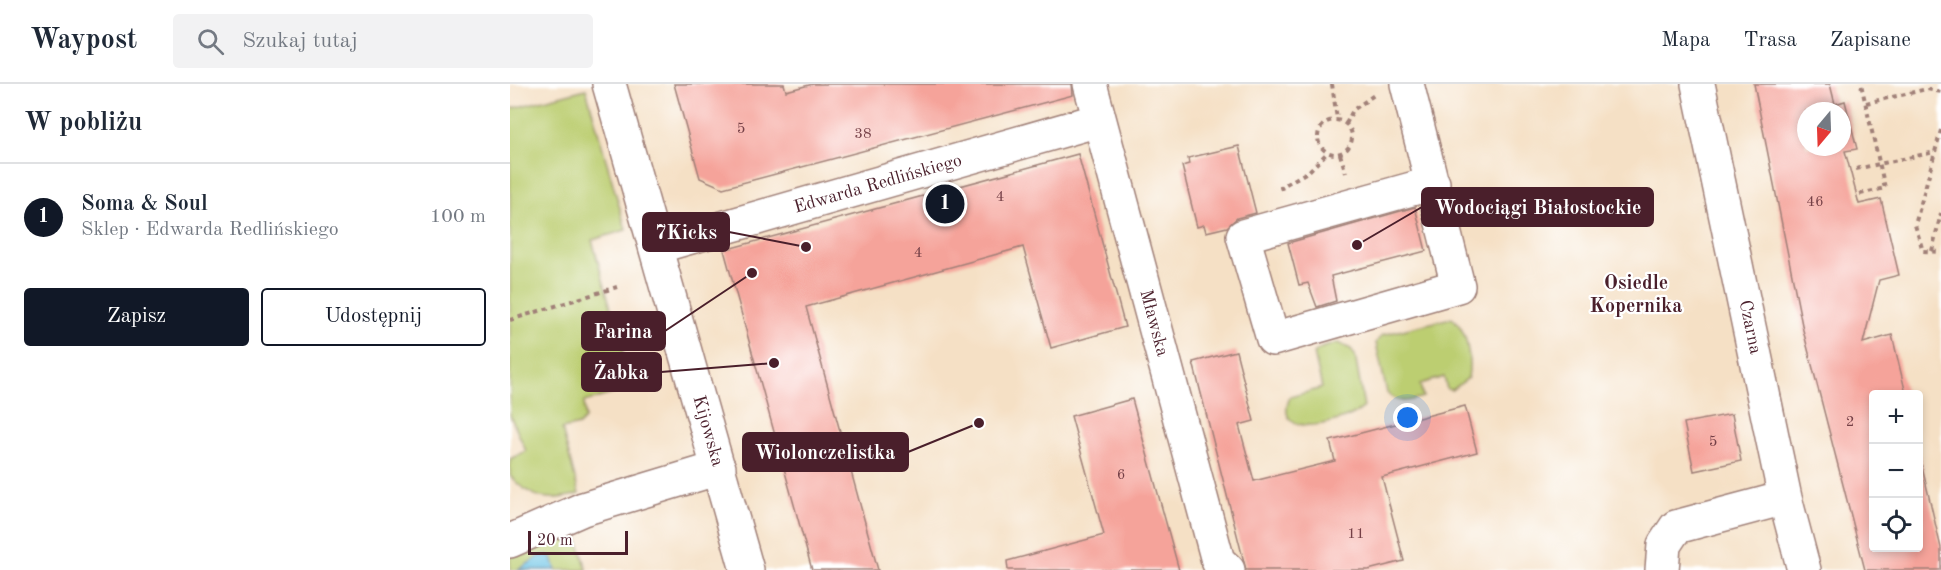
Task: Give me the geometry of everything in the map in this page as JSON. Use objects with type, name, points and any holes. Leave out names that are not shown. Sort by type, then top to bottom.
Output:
[{"type":"street","name":"Kijowska","points":[[609,84],[747,570]]},
{"type":"street","name":"Mławska","points":[[1090,84],[1223,566]]},
{"type":"street","name":"Czarna","points":[[1698,84],[1785,498],[1803,570]]},
{"type":"street","points":[[1407,86],[1433,183],[1458,286],[1273,339],[1243,236],[1433,183]]},
{"type":"street","name":"Edwarda Redlińskiego","points":[[656,248],[1099,120]]},
{"type":"street","points":[[510,541],[583,508],[719,468]]},
{"type":"street","points":[[1662,570],[1660,558],[1664,545],[1677,527],[1785,498]]},
{"type":"path","points":[[1332,84],[1337,119]]},
{"type":"path","points":[[1860,194],[1885,188],[1861,84]]},
{"type":"path","points":[[1933,90],[1934,84]]},
{"type":"path","points":[[1346,124],[1353,110],[1365,100],[1384,90],[1407,86]]},
{"type":"path","points":[[1866,103],[1927,89],[1941,92]]},
{"type":"path","points":[[1337,119],[1346,124],[1352,135],[1350,146],[1340,154],[1328,152],[1319,144],[1318,132],[1326,122],[1337,119]]},
{"type":"path","points":[[1941,130],[1915,225],[1923,251],[1941,252]]},
{"type":"path","points":[[1856,169],[1935,152]]},
{"type":"path","points":[[1932,251],[1941,213]]},
{"type":"path","points":[[510,320],[617,287]]},
{"type":"green space","points":[[586,89],[626,230],[592,240],[633,388],[584,402],[585,419],[579,425],[562,429],[579,494],[550,498],[526,490],[510,476],[510,459],[526,451],[510,415],[510,109]]},
{"type":"green space","points":[[1451,318],[1457,323],[1465,337],[1469,362],[1468,378],[1452,390],[1447,389],[1444,377],[1420,384],[1423,397],[1413,400],[1400,401],[1391,397],[1387,393],[1376,343],[1382,335]]},
{"type":"green space","points":[[1338,343],[1351,349],[1355,355],[1364,407],[1344,418],[1315,425],[1301,425],[1291,420],[1287,411],[1290,397],[1322,388],[1314,353],[1321,348]]},
{"type":"green space","points":[[575,529],[587,570],[510,570],[510,557]]},
{"type":"water","points":[[540,556],[552,557],[556,570],[518,570]]},
{"type":"building","points":[[674,84],[784,84],[786,91],[813,84],[1072,84],[1073,95],[723,188],[700,178]]},
{"type":"building","points":[[1754,84],[1830,84],[1834,102],[1797,102],[1797,156],[1846,156],[1859,204],[1881,199],[1899,275],[1879,280],[1863,343],[1892,335],[1905,390],[1869,390],[1869,552],[1923,552],[1923,471],[1941,548],[1941,570],[1865,570],[1803,330]]},
{"type":"building","points":[[1851,125],[1857,149],[1851,150]]},
{"type":"building","points":[[1239,146],[1256,213],[1237,218],[1227,227],[1206,232],[1204,225],[1197,227],[1182,166],[1189,164],[1188,158]]},
{"type":"building","points":[[1078,154],[1125,327],[1051,348],[1023,247],[806,307],[878,570],[812,570],[724,250]]},
{"type":"building","points":[[1415,207],[1426,251],[1331,276],[1336,301],[1317,307],[1308,283],[1299,285],[1288,243]]},
{"type":"building","points":[[1236,351],[1254,421],[1239,425],[1254,481],[1335,461],[1330,441],[1465,406],[1477,452],[1382,477],[1404,561],[1368,570],[1246,570],[1193,362]]},
{"type":"building","points":[[1132,399],[1179,570],[1008,570],[1007,561],[1104,535],[1071,416]]},
{"type":"building","points":[[1732,414],[1741,461],[1694,471],[1684,423]]},
{"type":"place","name":"Soma & Soul","points":[[945,204]]},
{"type":"place","name":"Wodociągi Białostockie","points":[[1357,245]]},
{"type":"place","name":"7Kicks","points":[[806,247]]},
{"type":"place","name":"Farina","points":[[752,273]]},
{"type":"place","name":"Żabka","points":[[774,363]]},
{"type":"place","name":"Wiolonczelistka","points":[[979,423]]},
{"type":"district","name":"Osiedle Kopernika","points":[[1636,296]]}]
